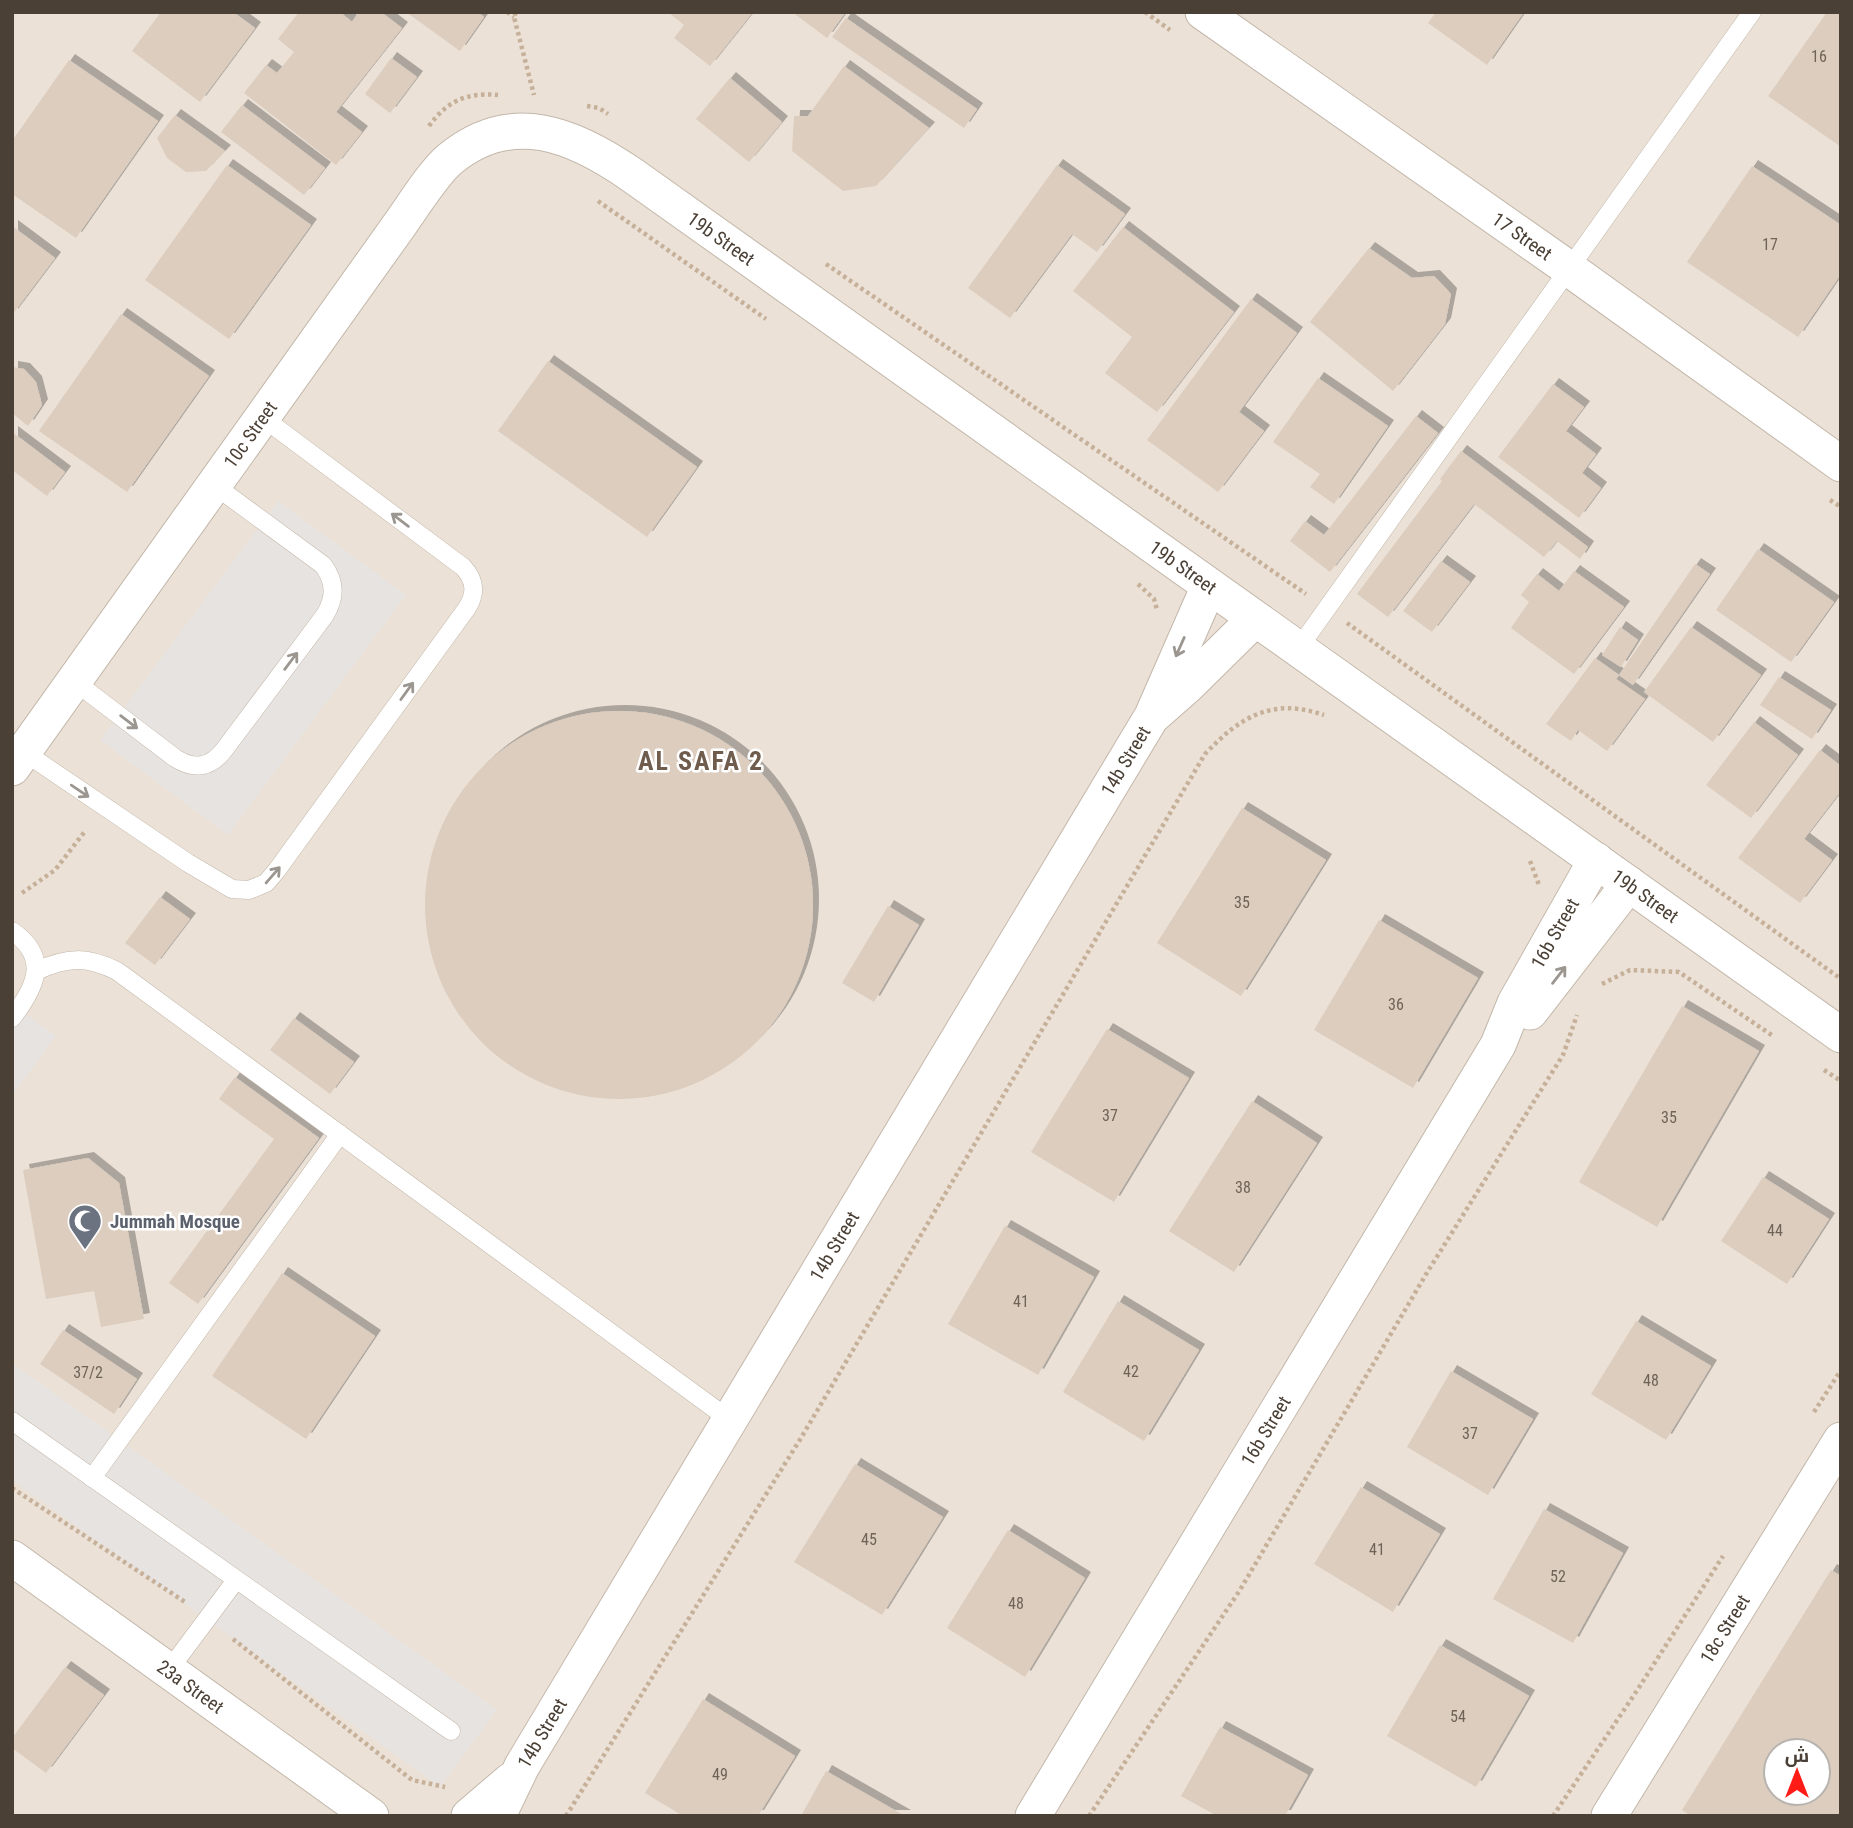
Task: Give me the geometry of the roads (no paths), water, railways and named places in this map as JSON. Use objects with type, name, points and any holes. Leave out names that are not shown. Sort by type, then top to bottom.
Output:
[{"type":"street","name":"17 Street","points":[[1203,12],[1568,268],[1841,464]]},
{"type":"street","name":"10c Street","points":[[18,760],[448,160],[477,140],[511,130]]},
{"type":"street","name":"19b Street","points":[[511,130],[562,136],[603,155],[1841,1035]]},
{"type":"street","name":"14b Street","points":[[498,1816],[516,1776],[1152,716],[1209,586]]},
{"type":"street","name":"14b Street","points":[[1152,716],[1188,685],[1255,619]]},
{"type":"street","name":"16b Street","points":[[1033,1816],[1498,1045],[1515,1003],[1596,860]]},
{"type":"street","name":"16b Street","points":[[1498,1045],[1528,1014],[1629,884]]},
{"type":"street","name":"18c Street","points":[[1609,1816],[1841,1440]]},
{"type":"street","name":"23a Street","points":[[12,1558],[371,1816]]},
{"type":"street","name":"14b Street","points":[[460,1802],[516,1776]]},
{"type":"lane","points":[[1298,649],[1752,12]]},
{"type":"lane","points":[[18,760],[232,889],[249,890],[266,883],[277,870],[467,608],[473,598],[474,587],[471,576],[463,567],[262,417]]},
{"type":"lane","points":[[74,681],[185,765],[207,765],[217,759],[326,615],[334,595],[330,574],[323,565],[214,485]]},
{"type":"lane","points":[[12,931],[21,937],[32,953],[36,971],[33,989],[12,1018]]},
{"type":"lane","points":[[36,971],[55,962],[77,959],[98,962],[117,971],[730,1420]]},
{"type":"lane","points":[[92,1478],[340,1134]]},
{"type":"lane","points":[[12,1422],[451,1731]]},
{"type":"lane","points":[[169,1670],[236,1580]]},
{"type":"place","name":"Jummah Mosque","points":[[85,1251]]},
{"type":"district","name":"AL SAFA 2","points":[[701,761]]}]
